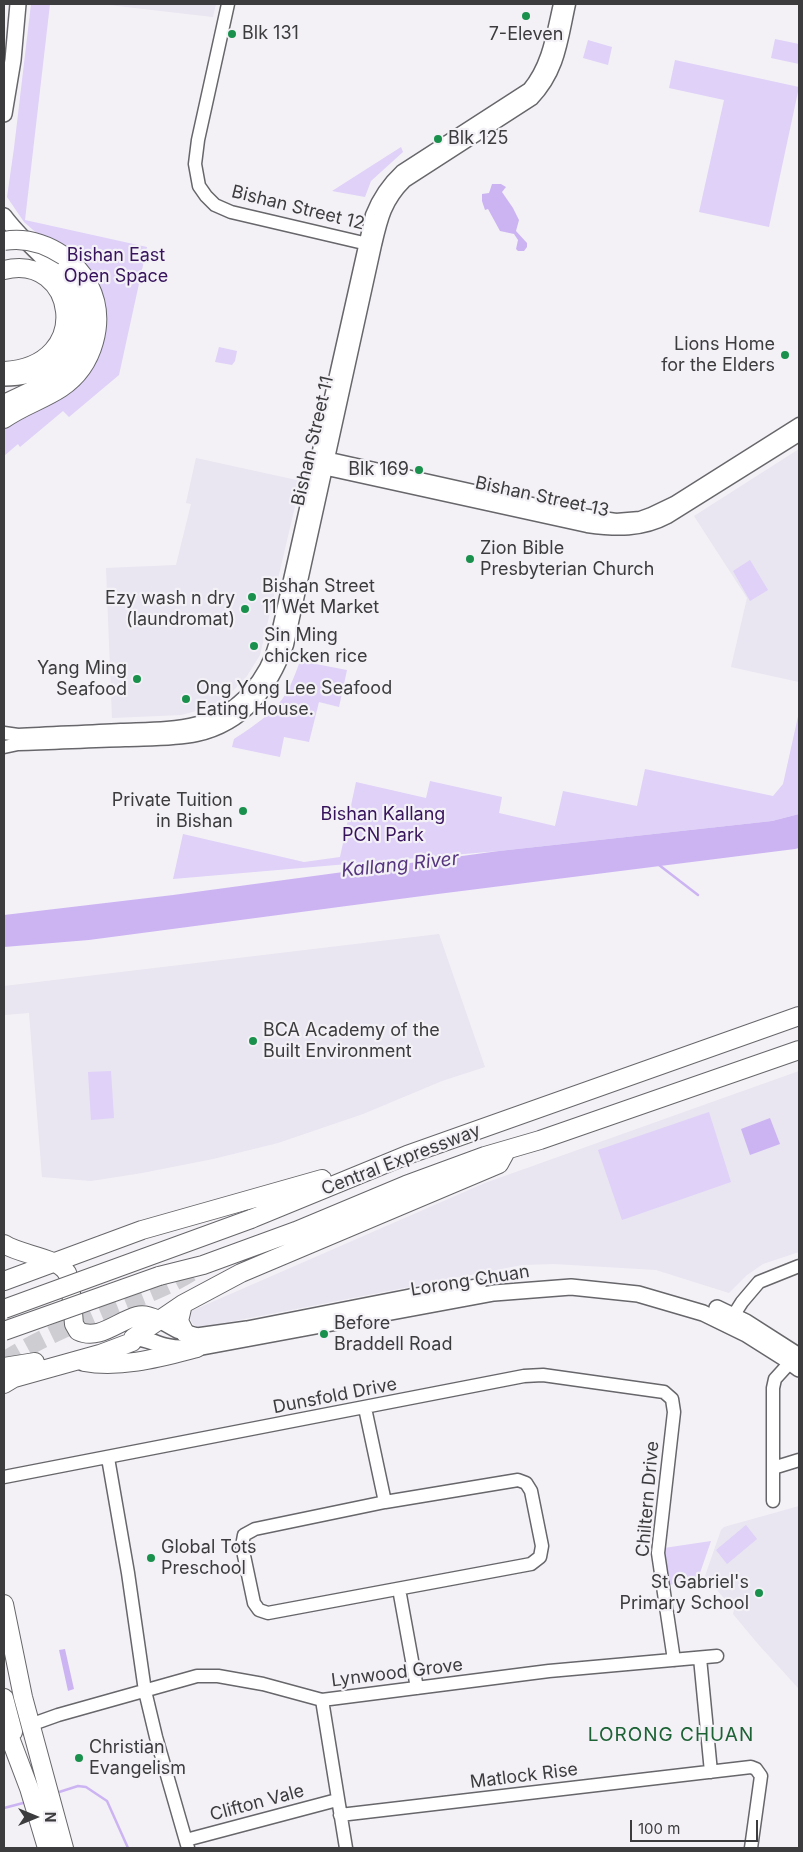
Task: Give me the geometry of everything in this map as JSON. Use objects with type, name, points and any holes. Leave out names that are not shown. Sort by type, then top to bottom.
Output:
[{"type":"highway","points":[[4,241],[26,240],[40,243],[64,256],[78,268],[89,286],[96,308],[96,334],[91,352],[81,369],[63,387],[5,413]]},
{"type":"highway","points":[[4,270],[21,268],[43,275],[57,289],[66,313],[63,335],[50,354],[29,366],[4,371]]},
{"type":"highway","points":[[5,413],[62,372],[71,360],[81,338],[81,308],[76,295]]},
{"type":"highway","name":"Central Expressway","points":[[4,1309],[251,1219],[407,1155],[799,1016]]},
{"type":"highway","name":"Central Expressway","points":[[4,1331],[159,1276],[203,1265],[296,1231],[406,1185],[485,1156],[507,1151],[799,1050]]},
{"type":"highway","points":[[4,1367],[72,1356],[133,1338],[183,1304],[241,1273],[499,1164],[507,1151]]},
{"type":"highway","points":[[4,1281],[142,1230],[407,1155]]},
{"type":"highway","points":[[4,1244],[24,1254],[52,1263],[68,1274],[74,1324],[78,1331],[90,1334],[100,1332],[138,1315],[147,1315],[159,1320]]},
{"type":"highway","points":[[183,1304],[179,1320],[185,1333]]},
{"type":"highway","points":[[4,1384],[14,1378],[76,1361],[132,1342],[133,1338]]},
{"type":"highway","points":[[76,1361],[109,1365],[166,1356],[198,1348]]},
{"type":"highway","points":[[4,1604],[30,1725],[41,1796]]},
{"type":"highway","points":[[4,1651],[41,1796]]},
{"type":"highway","points":[[4,1698],[41,1796],[57,1845]]},
{"type":"highway","points":[[4,1722],[41,1796]]},
{"type":"main road","points":[[4,114],[13,60],[18,4]]},
{"type":"main road","points":[[4,216],[17,233],[65,276],[76,295],[77,313],[73,338],[62,356],[46,371],[26,376],[4,378]]},
{"type":"main road","name":"Lorong Chuan","points":[[159,1320],[185,1333],[197,1336],[410,1297],[536,1281],[611,1281],[695,1300],[797,1360]]},
{"type":"main road","name":"Lorong Chuan","points":[[133,1338],[141,1338],[178,1348],[198,1348],[494,1293],[562,1288],[616,1290],[638,1294],[731,1320]]},
{"type":"street","name":"Bishan Street 12","points":[[228,4],[198,140],[195,164],[199,186],[215,205],[231,212],[370,244]]},
{"type":"street","name":"Bishan Street 11","points":[[4,747],[18,744],[169,738],[196,735],[225,724],[252,706],[273,679],[287,645],[322,462],[370,244],[372,216],[378,199],[388,184],[402,170],[520,96],[534,82],[546,62],[560,4]]},
{"type":"street","name":"Bishan Street 11","points":[[370,244],[393,193],[405,181],[532,100],[545,85],[554,69],[569,4]]},
{"type":"street","name":"Bishan Street 13","points":[[322,462],[582,515],[605,519],[627,519],[651,514],[674,503],[799,424]]},
{"type":"street","name":"Bishan Street 13","points":[[322,462],[587,526],[615,530],[650,525],[668,517],[799,435]]},
{"type":"street","name":"Bishan Street 11","points":[[4,733],[27,734],[181,728],[212,720],[229,710],[242,699],[262,676],[274,650],[322,462]]},
{"type":"street","points":[[731,1320],[742,1302],[759,1282],[799,1266]]},
{"type":"street","points":[[773,1501],[773,1388],[776,1379],[797,1360]]},
{"type":"street","name":"Dunsfold Drive","points":[[4,1477],[534,1375],[664,1392],[672,1399]]},
{"type":"street","name":"Chiltern Drive","points":[[672,1399],[674,1412],[658,1553],[674,1660]]},
{"type":"street","points":[[365,1408],[385,1502]]},
{"type":"street","points":[[108,1458],[129,1580],[145,1691],[156,1737],[187,1844]]},
{"type":"street","points":[[773,1468],[799,1460]]},
{"type":"street","points":[[518,1480],[526,1483],[531,1491],[542,1546],[540,1557],[531,1564],[399,1589],[268,1613],[259,1610],[254,1604],[242,1546],[244,1535],[255,1529],[385,1502],[518,1480]]},
{"type":"street","points":[[399,1589],[417,1688]]},
{"type":"street","name":"Lynwood Grove","points":[[30,1725],[58,1715],[198,1676],[218,1676],[263,1684],[322,1700],[549,1671],[717,1656]]},
{"type":"street","points":[[700,1658],[712,1772],[751,1767],[756,1768],[761,1776],[751,1848]]},
{"type":"street","points":[[322,1700],[346,1848]]},
{"type":"street","name":"Matlock Rise","points":[[340,1815],[712,1772]]},
{"type":"street","name":"Clifton Vale","points":[[187,1844],[337,1800]]},
{"type":"shaded area","points":[[100,4],[216,4],[213,17]]},
{"type":"shaded area","points":[[799,449],[799,682],[731,667],[747,598],[694,516]]},
{"type":"shaded area","points":[[196,458],[301,481],[260,655],[247,676],[232,692],[204,709],[181,715],[112,718],[106,568],[176,565],[191,504],[186,503]]},
{"type":"shaded area","name":"BCA Academy of the Built Environment","points":[[439,934],[485,1067],[442,1081],[363,1114],[278,1143],[213,1159],[91,1181],[42,1177],[29,1013],[4,1015],[4,986]]},
{"type":"shaded area","points":[[799,1071],[799,1252],[763,1264],[747,1275],[729,1293],[656,1270],[554,1264],[522,1265],[198,1328],[193,1324],[187,1313],[485,1183]]},
{"type":"shaded area","name":"St Gabriel's Primary School","points":[[799,1506],[799,1689],[733,1614],[734,1610],[705,1576],[721,1530],[724,1527]]},
{"type":"green space","name":"Bishan East Open Space","points":[[31,4],[50,4],[25,220],[147,247],[119,375],[69,417],[63,411],[20,447],[18,444],[4,456],[4,427],[78,382],[41,237],[24,222],[7,197]]},
{"type":"green space","points":[[775,39],[799,44],[799,64],[771,58]]},
{"type":"green space","points":[[588,40],[612,47],[608,65],[583,58]]},
{"type":"green space","points":[[675,60],[799,87],[769,227],[699,212],[724,100],[669,88]]},
{"type":"green space","points":[[401,147],[403,152],[371,181],[365,197],[332,191]]},
{"type":"green space","points":[[219,347],[237,351],[232,365],[215,362]]},
{"type":"green space","points":[[750,560],[768,590],[750,601],[733,571]]},
{"type":"green space","points":[[300,661],[347,670],[339,707],[319,702],[309,742],[284,737],[280,757],[232,747],[234,739],[266,716],[280,702],[290,686]]},
{"type":"green space","name":"Bishan Kallang PCN Park","points":[[799,712],[799,814],[772,821],[499,851],[173,879],[183,834],[304,862],[340,857],[356,782],[426,798],[430,781],[502,797],[499,813],[555,826],[563,791],[637,806],[645,769],[773,796],[783,784]]},
{"type":"green space","points":[[111,1071],[114,1118],[91,1120],[88,1072]]},
{"type":"green space","points":[[709,1112],[731,1182],[622,1220],[598,1150]]},
{"type":"green space","points":[[746,1525],[757,1539],[727,1564],[716,1550]]},
{"type":"green space","points":[[711,1541],[700,1573],[705,1579],[668,1585],[664,1548]]},
{"type":"water","points":[[492,184],[501,184],[506,187],[502,192],[519,220],[516,231],[527,243],[524,251],[516,249],[518,240],[514,234],[500,231],[488,209],[485,210],[482,194],[489,193]]},
{"type":"water","name":"Kallang River","points":[[799,814],[799,848],[795,849],[89,940],[4,947],[4,915],[173,895],[499,851],[772,821]]},
{"type":"water","points":[[770,1118],[780,1144],[750,1155],[741,1129]]},
{"type":"water","points":[[65,1649],[74,1689],[68,1691],[59,1650]]},
{"type":"waterway","points":[[659,865],[698,895]]},
{"type":"waterway","points":[[56,1793],[78,1786],[86,1787],[107,1801],[128,1848]]},
{"type":"waterway","points":[[4,1808],[27,1802]]},
{"type":"tunnel","points":[[4,1361],[44,1338],[159,1289],[201,1266]]},
{"type":"place","name":"7-Eleven","points":[[526,16]]},
{"type":"place","name":"Blk 131","points":[[232,34]]},
{"type":"place","name":"Blk 125","points":[[438,139]]},
{"type":"place","name":"Lions Home for the Elders","points":[[785,355]]},
{"type":"place","name":"Blk 169","points":[[419,470]]},
{"type":"place","name":"Zion Bible Presbyterian Church","points":[[470,559]]},
{"type":"place","name":"Bishan Street 11 Wet Market","points":[[252,597]]},
{"type":"place","name":"Ezy wash n dry (laundromat)","points":[[245,609]]},
{"type":"place","name":"Sin Ming chicken rice","points":[[254,646]]},
{"type":"place","name":"Yang Ming Seafood","points":[[137,679]]},
{"type":"place","name":"Ong Yong Lee Seafood Eating House.","points":[[186,699]]},
{"type":"place","name":"Private Tuition in Bishan","points":[[243,811]]},
{"type":"place","name":"BCA Academy of the Built Environment","points":[[253,1041]]},
{"type":"place","name":"Before Braddell Road","points":[[324,1334]]},
{"type":"place","name":"Global Tots Preschool","points":[[151,1558]]},
{"type":"place","name":"St Gabriel's Primary School","points":[[759,1593]]},
{"type":"place","name":"Christian Evangelism","points":[[79,1758]]},
{"type":"district","name":"LORONG CHUAN","points":[[671,1735]]}]
